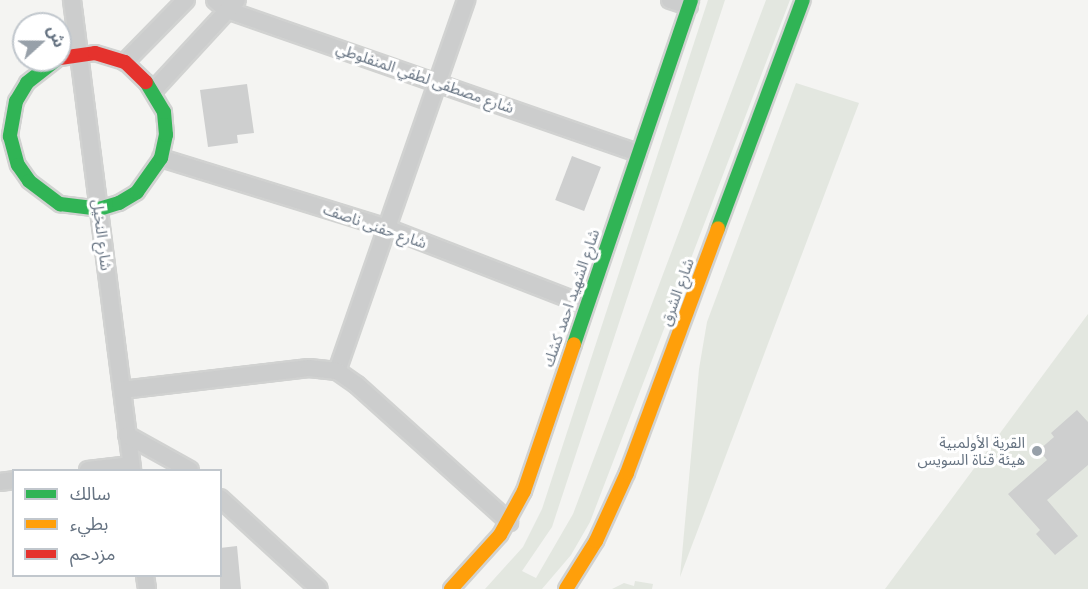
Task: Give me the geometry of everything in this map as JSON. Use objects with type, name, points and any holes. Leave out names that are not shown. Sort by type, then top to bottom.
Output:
[{"type":"street","name":"شارع النخيل","points":[[72,0],[131,468]]},
{"type":"street","points":[[125,62],[186,0]]},
{"type":"street","points":[[336,371],[466,0]]},
{"type":"street","points":[[670,0],[690,3]]},
{"type":"street","name":"شارع الشرق","points":[[566,589],[592,548],[627,473],[803,0]]},
{"type":"street","points":[[154,90],[226,3]]},
{"type":"street","name":"شارع مصطفى لطفي المنفلوطي","points":[[226,3],[638,153]]},
{"type":"street","name":"شارع الشهيد احمد كشك","points":[[452,589],[509,522],[524,491],[690,3]]},
{"type":"street","points":[[41,72],[27,83],[5,121],[18,165],[29,182],[60,204],[99,209],[137,192],[161,158],[166,135],[164,112],[154,90],[125,62],[95,53],[72,55]]},
{"type":"street","name":"شارع حفنى ناصف","points":[[161,158],[387,228],[586,305]]},
{"type":"street","points":[[0,167],[18,165]]},
{"type":"street","points":[[122,390],[309,368],[336,371],[357,385],[509,522]]},
{"type":"street","points":[[127,435],[186,469]]},
{"type":"street","points":[[222,500],[319,589]]},
{"type":"shaded area","points":[[708,0],[725,0],[552,527],[522,571],[536,578],[573,514],[766,0],[790,0],[590,522],[571,555],[542,589],[485,589],[523,547],[542,509]]},
{"type":"shaded area","points":[[796,83],[859,103],[680,577],[699,369],[707,322]]},
{"type":"shaded area","name":"القرية الأولمبية هيئة قناة السويس","points":[[1088,314],[1088,589],[885,589]]},
{"type":"shaded area","points":[[635,581],[653,584],[652,589],[612,589],[624,583],[634,586]]},
{"type":"building","points":[[247,84],[254,133],[237,135],[238,143],[208,147],[200,90]]},
{"type":"building","points":[[572,156],[601,167],[584,211],[555,200]]},
{"type":"building","points":[[1077,410],[1088,422],[1088,465],[1047,500],[1078,536],[1055,555],[1036,534],[1040,530],[1008,494],[1047,460],[1039,450],[1054,437],[1051,433]]},
{"type":"building","points":[[237,546],[241,589],[220,589],[222,548]]},
{"type":"traffic: fast","points":[[574,344],[691,0]]},
{"type":"traffic: fast","points":[[718,228],[803,0]]},
{"type":"traffic: fast","points":[[41,72],[27,83],[16,101],[10,136],[18,165],[29,181],[60,204],[99,209],[119,203],[137,192],[161,158],[166,135],[164,112],[146,82]]},
{"type":"traffic: slow","points":[[566,589],[596,541],[627,473],[718,228]]},
{"type":"traffic: slow","points":[[451,589],[500,535],[524,491],[574,344]]},
{"type":"traffic: jam","points":[[72,56],[95,53],[125,62],[146,82]]},
{"type":"place","name":"القرية الأولمبية هيئة قناة السويس","points":[[1037,451]]}]
